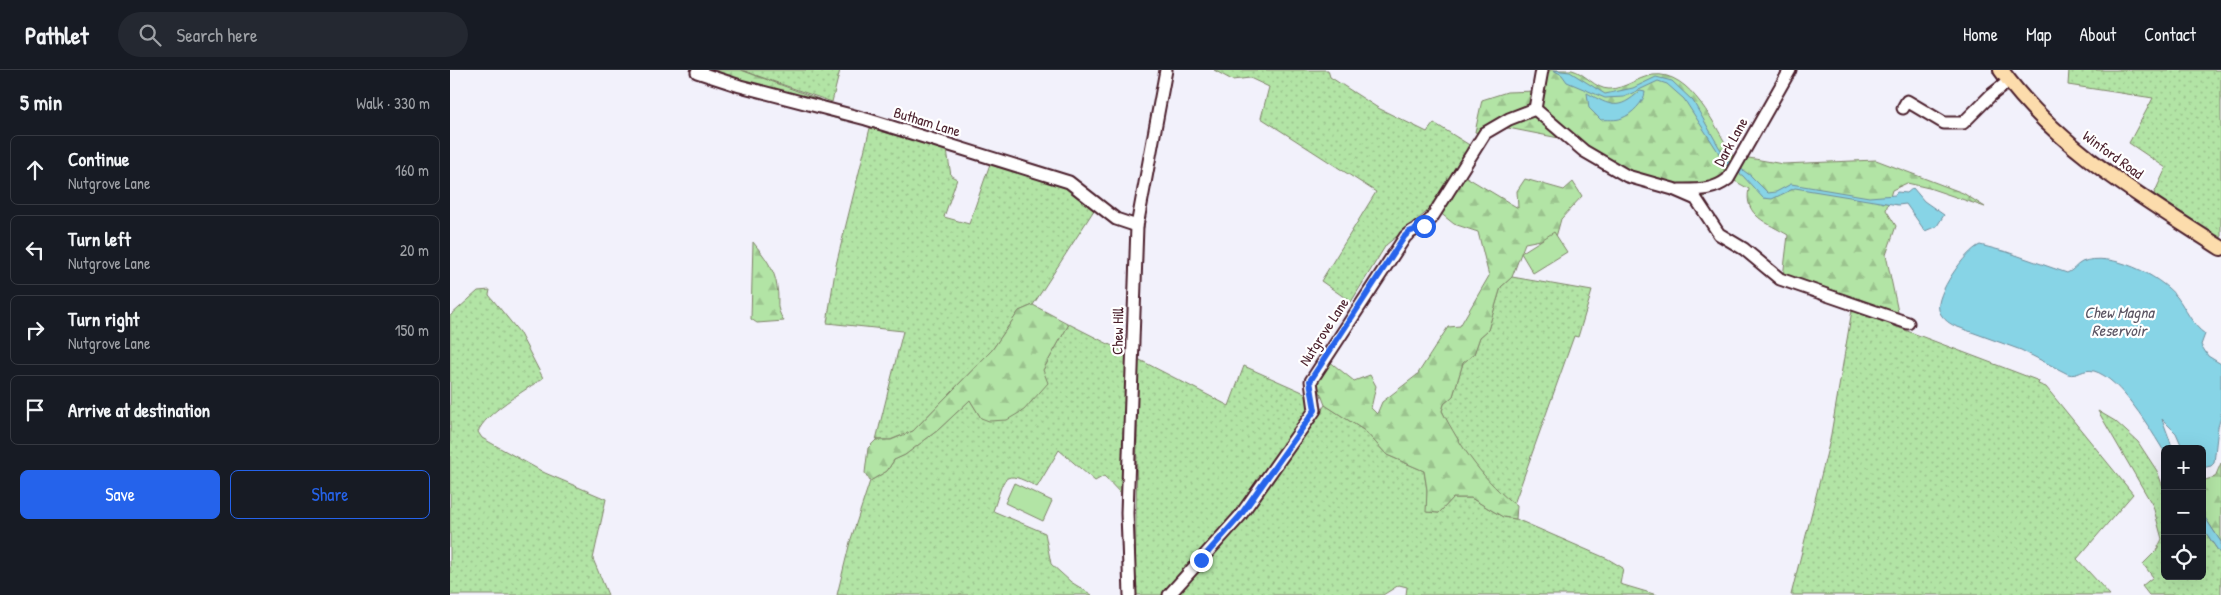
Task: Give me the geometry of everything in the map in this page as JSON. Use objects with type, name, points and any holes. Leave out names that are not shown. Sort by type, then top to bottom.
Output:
[{"type":"main road","name":"Winford Road","points":[[2001,70],[2039,116],[2071,146],[2138,194],[2221,248]]},
{"type":"street","name":"Chew Hill","points":[[1130,595],[1127,513],[1137,226],[1166,70]]},
{"type":"street","points":[[1542,70],[1535,110],[1593,156],[1627,176],[1673,189],[1696,199],[1719,234],[1744,249],[1780,279],[1908,322]]},
{"type":"street","name":"Dark Lane","points":[[1673,189],[1703,190],[1719,186],[1728,180],[1790,70]]},
{"type":"street","name":"Butham Lane","points":[[697,72],[740,86],[866,119],[1070,182],[1116,219],[1137,226]]},
{"type":"street","points":[[1906,101],[1944,123],[1963,122],[1991,95],[2009,81]]},
{"type":"street","name":"Nutgrove Lane","points":[[1169,595],[1240,516],[1315,410],[1310,381],[1404,237],[1409,232],[1424,226],[1431,219],[1485,133],[1509,120],[1535,110]]},
{"type":"green space","points":[[707,70],[741,70],[851,111],[845,121],[741,91]]},
{"type":"green space","points":[[741,70],[840,70],[832,102]]},
{"type":"green space","points":[[1214,70],[1328,70],[1330,77],[1378,108],[1427,132],[1434,123],[1471,146],[1429,210],[1386,245],[1351,302],[1321,281],[1376,192],[1261,118],[1269,87],[1250,78],[1232,80]]},
{"type":"green space","points":[[1545,70],[1572,70],[1595,84],[1609,89],[1621,87],[1647,76],[1667,76],[1679,82],[1701,103],[1732,155],[1783,164],[1876,160],[1963,193],[1985,207],[1929,188],[1907,183],[1892,190],[1886,210],[1896,226],[1886,255],[1898,312],[1891,314],[1783,277],[1788,235],[1765,222],[1753,212],[1748,198],[1749,189],[1733,180],[1701,199],[1693,194],[1589,162],[1569,140],[1508,128],[1488,135],[1475,132],[1482,100],[1507,92],[1537,91]]},
{"type":"green space","points":[[2069,70],[2221,70],[2221,240],[2153,196],[2166,168],[2129,143],[2153,98],[2068,85]]},
{"type":"green space","points":[[870,128],[947,150],[951,176],[957,179],[944,217],[969,224],[990,164],[1003,166],[1066,187],[1096,207],[1033,305],[1019,311],[992,350],[913,431],[890,440],[876,440],[903,331],[827,323],[836,265]]},
{"type":"green space","points":[[1463,175],[1518,208],[1517,191],[1525,179],[1564,190],[1573,182],[1582,196],[1561,219],[1556,237],[1525,243],[1512,277],[1501,287],[1488,330],[1480,337],[1474,354],[1463,363],[1453,396],[1444,404],[1442,411],[1474,463],[1505,497],[1517,506],[1516,519],[1503,517],[1471,498],[1453,498],[1439,513],[1426,512],[1427,490],[1424,471],[1387,455],[1365,431],[1325,405],[1316,381],[1329,361],[1354,381],[1370,375],[1376,386],[1371,408],[1377,414],[1382,402],[1417,375],[1448,327],[1460,326],[1489,276],[1478,232],[1454,224],[1439,212]]},
{"type":"green space","points":[[1554,232],[1567,252],[1533,273],[1521,253]]},
{"type":"green space","points":[[753,242],[774,274],[778,293],[778,308],[784,321],[757,323],[751,319]]},
{"type":"green space","points":[[1512,277],[1592,291],[1578,337],[1574,336],[1514,504],[1482,474],[1456,437],[1442,411],[1444,404],[1453,396],[1463,363],[1474,354],[1480,337],[1488,330],[1501,287]]},
{"type":"green space","points":[[490,290],[489,295],[519,332],[543,378],[497,410],[488,418],[478,432],[482,438],[545,473],[606,499],[593,559],[608,595],[450,595],[450,316],[478,291]]},
{"type":"green space","points":[[1033,305],[1069,324],[1043,370],[1048,383],[1024,410],[1007,420],[989,421],[981,418],[970,400],[938,430],[905,455],[894,460],[887,471],[870,481],[865,473],[868,448],[876,440],[891,440],[913,431],[992,350],[1019,311]]},
{"type":"green space","points":[[1852,310],[2039,381],[2038,384],[2046,387],[2133,494],[2077,559],[2110,595],[1791,595],[1830,440]]},
{"type":"green space","points":[[1069,324],[1128,354],[1123,496],[1104,476],[1095,481],[1059,450],[1037,487],[1017,478],[1010,477],[1006,479],[993,511],[1045,533],[1051,564],[1071,582],[1092,595],[837,595],[850,542],[870,481],[887,471],[894,460],[905,455],[938,430],[970,400],[981,418],[1043,370]]},
{"type":"green space","points":[[1138,359],[1229,406],[1244,366],[1307,394],[1312,410],[1237,514],[1166,595],[1135,595]]},
{"type":"green space","points":[[1325,405],[1365,431],[1387,455],[1424,471],[1427,490],[1427,512],[1439,513],[1453,498],[1471,498],[1503,517],[1516,519],[1608,559],[1623,568],[1620,584],[1657,595],[1406,595],[1407,587],[1399,585],[1383,595],[1177,595],[1240,526]]},
{"type":"green space","points":[[2098,411],[2115,421],[2138,442],[2157,471],[2161,482],[2161,535],[2153,506]]},
{"type":"green space","points":[[2221,463],[2221,542],[2206,519],[2206,480],[2215,477]]},
{"type":"green space","points":[[1014,483],[1052,501],[1043,521],[1005,503]]},
{"type":"green space","points":[[2206,533],[2221,555],[2221,595],[2149,595],[2142,586],[2153,577],[2143,564],[2156,551],[2161,541],[2161,580],[2206,580]]},
{"type":"water","points":[[1553,70],[1570,72],[1605,94],[1633,88],[1656,77],[1672,81],[1693,101],[1732,166],[1740,168],[1751,176],[1768,193],[1776,192],[1791,184],[1869,197],[1895,195],[1897,192],[1907,193],[1913,188],[1924,201],[1944,215],[1937,226],[1925,231],[1906,204],[1898,205],[1795,188],[1772,199],[1763,198],[1743,176],[1726,164],[1684,99],[1667,84],[1658,81],[1624,97],[1605,98],[1567,82],[1562,75]]},
{"type":"water","points":[[1640,91],[1645,92],[1640,103],[1629,114],[1620,119],[1601,120],[1589,108],[1587,93],[1602,101],[1620,104],[1626,102]]},
{"type":"water","name":"Chew Magna Reservoir","points":[[1980,245],[2007,252],[2067,273],[2082,262],[2094,259],[2120,262],[2147,273],[2169,289],[2177,297],[2196,326],[2205,334],[2201,345],[2208,356],[2221,364],[2221,417],[2214,463],[2206,467],[2206,445],[2181,445],[2176,433],[2162,419],[2172,445],[2161,446],[2134,406],[2104,376],[2090,370],[2072,375],[2068,374],[2021,350],[1955,326],[1945,320],[1939,310],[1939,303],[1946,284],[1959,264]]},
{"type":"water","points":[[2206,519],[2221,542],[2221,555],[2206,533]]},
{"type":"route","points":[[1201,560],[1240,516],[1315,410],[1310,381],[1404,237],[1409,232],[1424,226]]}]
